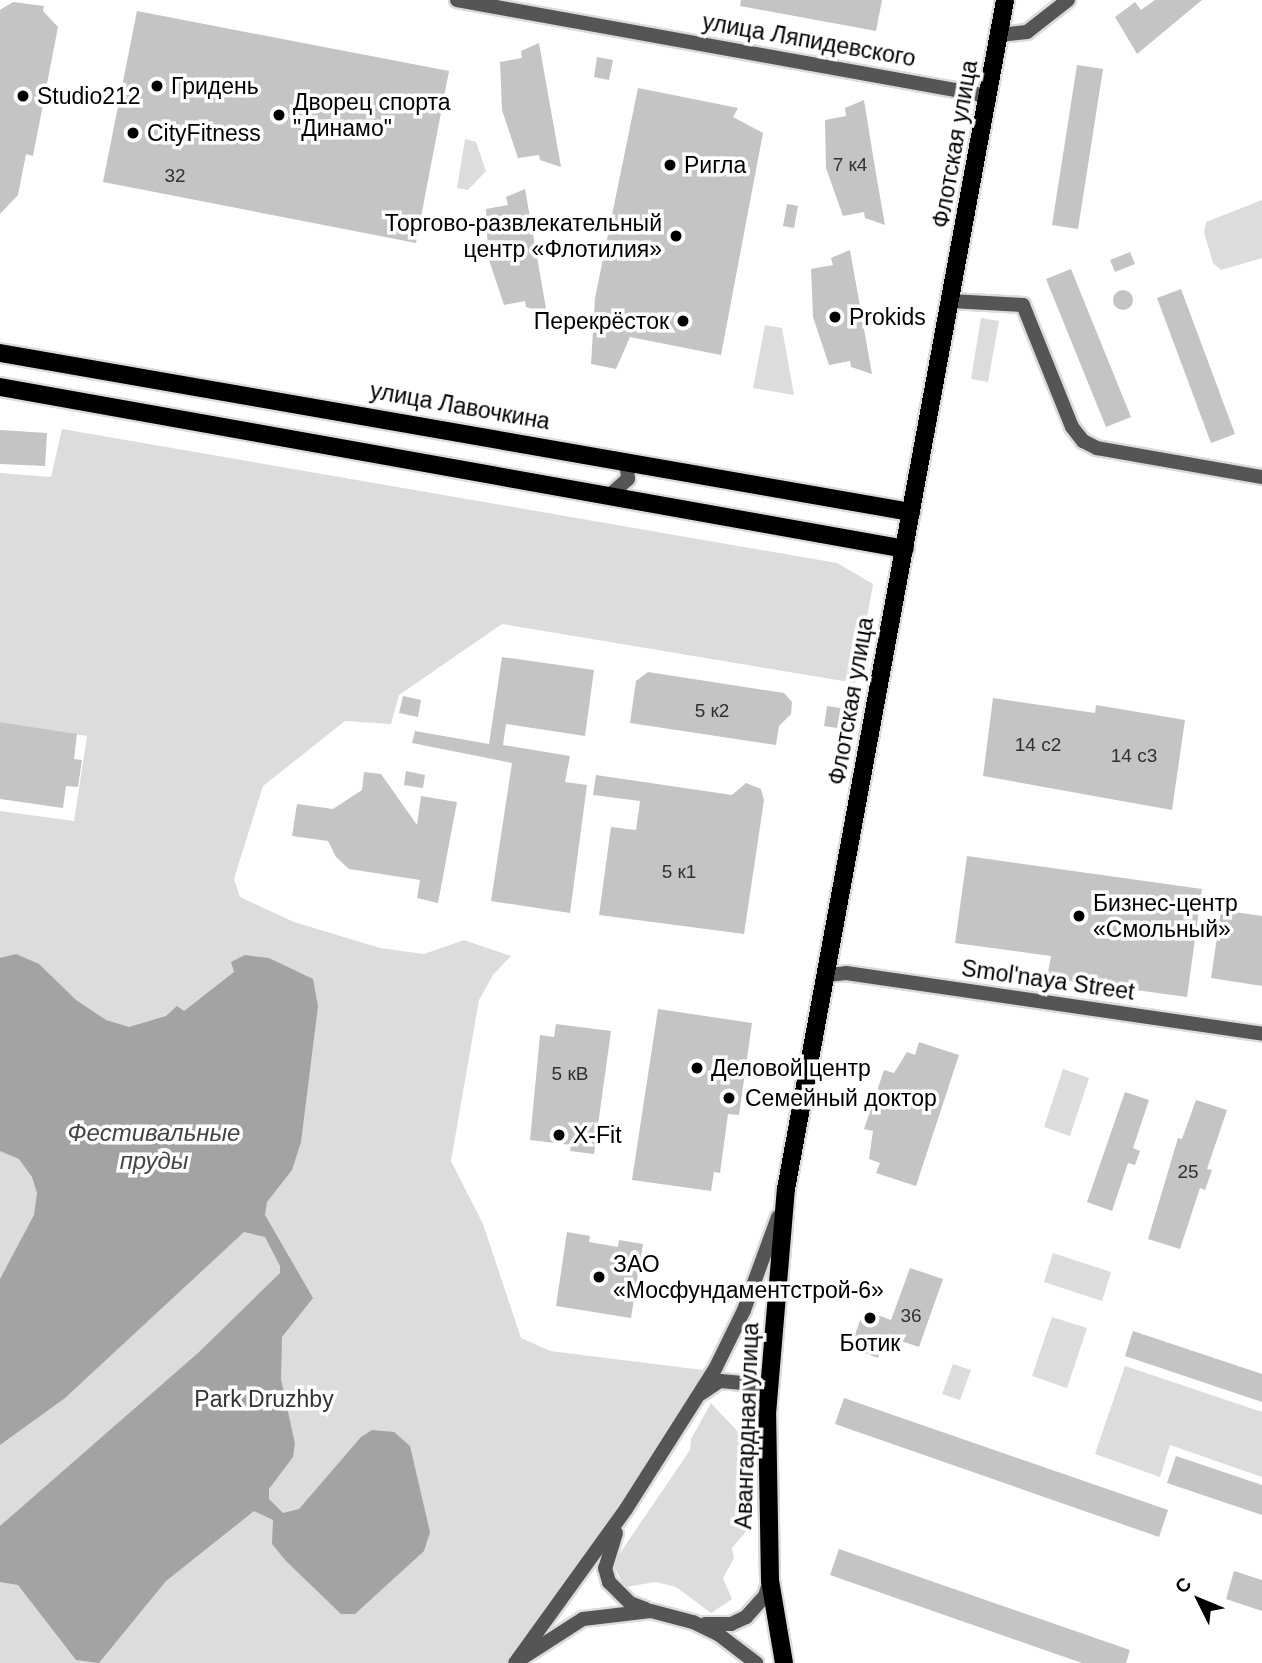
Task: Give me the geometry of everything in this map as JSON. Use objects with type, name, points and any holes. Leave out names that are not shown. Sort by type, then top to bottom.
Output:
[{"type":"main road","name":"Флотская улица","points":[[786,1189],[828,975],[1005,0]]},
{"type":"main road","name":"улица Лавочкина","points":[[0,353],[911,512]]},
{"type":"main road","points":[[0,387],[905,549]]},
{"type":"main road","name":"Авангардная улица","points":[[785,1663],[770,1580],[768,1414],[786,1189]]},
{"type":"street","name":"улица Ляпидевского","points":[[457,0],[988,96]]},
{"type":"street","points":[[999,35],[1027,32],[1068,0]]},
{"type":"street","points":[[951,301],[1023,304],[1072,427],[1083,441],[1097,449],[1262,477]]},
{"type":"street","points":[[610,495],[628,479],[627,467],[616,459]]},
{"type":"street","name":"Smol'naya Street","points":[[828,975],[846,973],[1262,1034]]},
{"type":"street","name":"Флотская улица","points":[[515,1663],[626,1508],[698,1396],[744,1310],[786,1189]]},
{"type":"street","name":"Флотская улица","points":[[698,1396],[720,1381],[732,1380],[752,1389],[768,1414]]},
{"type":"street","name":"Флотская улица","points":[[626,1508],[605,1568],[617,1593],[651,1611]]},
{"type":"street","points":[[515,1663],[583,1619],[651,1611],[716,1626],[746,1617],[765,1596],[770,1580]]},
{"type":"street","points":[[693,1622],[744,1651],[756,1663]]},
{"type":"green space","points":[[465,139],[476,142],[486,171],[468,190],[457,188]]},
{"type":"green space","points":[[1262,200],[1262,258],[1221,270],[1213,263],[1204,232],[1206,222]]},
{"type":"green space","points":[[981,318],[999,321],[988,382],[971,379]]},
{"type":"green space","points":[[765,325],[782,328],[794,395],[753,388]]},
{"type":"green space","name":"Park Druzhby","points":[[62,429],[837,563],[873,584],[855,683],[502,624],[399,695],[391,724],[345,721],[263,786],[234,879],[240,897],[294,922],[380,948],[424,954],[464,940],[511,956],[493,975],[479,1000],[451,1161],[483,1224],[521,1338],[550,1351],[703,1370],[641,1475],[505,1663],[0,1663],[0,811],[74,821],[87,736],[0,722],[0,473],[51,477]]},
{"type":"green space","points":[[1063,1069],[1089,1078],[1070,1136],[1044,1127]]},
{"type":"green space","points":[[1053,1253],[1111,1272],[1102,1301],[1044,1282]]},
{"type":"green space","points":[[1052,1317],[1087,1328],[1067,1388],[1032,1376]]},
{"type":"green space","points":[[953,1364],[971,1370],[960,1400],[942,1394]]},
{"type":"green space","points":[[1125,1366],[1262,1412],[1262,1477],[1170,1445],[1160,1477],[1095,1454]]},
{"type":"green space","points":[[711,1403],[740,1434],[752,1462],[751,1526],[732,1548],[734,1558],[723,1578],[732,1599],[711,1613],[676,1587],[656,1582],[625,1587],[615,1569],[616,1559],[690,1450],[691,1439]]},
{"type":"water","name":"Фестивальные пруды","points":[[16,954],[39,964],[76,1000],[106,1020],[129,1027],[166,1016],[177,1006],[184,1011],[234,972],[231,962],[245,955],[269,958],[313,979],[318,1006],[301,1142],[292,1170],[267,1202],[265,1215],[313,1298],[282,1337],[281,1379],[295,1444],[293,1457],[269,1489],[269,1499],[283,1513],[299,1509],[361,1437],[372,1430],[394,1432],[410,1446],[430,1532],[424,1551],[355,1614],[341,1614],[286,1561],[272,1544],[273,1520],[254,1511],[166,1581],[99,1663],[76,1660],[18,1585],[0,1582],[0,1526],[198,1353],[280,1273],[280,1266],[265,1237],[244,1232],[65,1398],[0,1445],[0,1279],[34,1215],[37,1193],[32,1177],[19,1159],[0,1151],[0,958]]},
{"type":"building","points":[[741,0],[882,0],[876,31],[740,6]]},
{"type":"building","points":[[1155,0],[1202,0],[1137,54],[1115,17],[1135,2],[1141,10]]},
{"type":"building","points":[[13,2],[44,6],[43,11],[58,27],[33,156],[26,154],[18,195],[0,214],[0,10]]},
{"type":"building","name":"Дворец спорта \"Динамо\"","points":[[137,11],[449,71],[416,243],[103,182]]},
{"type":"building","points":[[539,43],[561,167],[540,160],[539,155],[518,158],[502,110],[500,62],[522,58],[521,51]]},
{"type":"building","points":[[597,57],[613,60],[609,80],[594,77]]},
{"type":"building","points":[[1077,65],[1103,69],[1078,229],[1052,225]]},
{"type":"building","name":"Торгово-развлекательный центр «Флотилия»","points":[[638,88],[738,108],[733,117],[763,133],[721,355],[630,337],[616,369],[591,364],[595,298]]},
{"type":"building","points":[[864,100],[885,225],[865,218],[864,212],[843,216],[826,168],[825,120],[846,116],[845,108]]},
{"type":"building","points":[[525,189],[547,314],[526,307],[525,301],[504,305],[488,257],[486,209],[508,205],[506,197]]},
{"type":"building","points":[[787,204],[798,206],[794,228],[783,226]]},
{"type":"building","points":[[850,250],[872,374],[851,367],[850,361],[829,365],[813,317],[811,269],[833,265],[831,258]]},
{"type":"building","points":[[1130,252],[1135,264],[1115,272],[1110,260]]},
{"type":"building","points":[[1071,269],[1131,417],[1106,427],[1046,279]]},
{"type":"building","points":[[1181,289],[1235,434],[1211,443],[1157,298]]},
{"type":"building","points":[[1119,290],[1127,290],[1133,300],[1127,310],[1119,310],[1113,304],[1113,296]]},
{"type":"building","points":[[0,430],[47,433],[45,466],[0,464]]},
{"type":"building","points":[[502,657],[594,670],[585,736],[506,724],[503,745],[570,756],[565,782],[587,785],[570,913],[491,901],[512,763],[412,743],[415,731],[489,744]]},
{"type":"building","points":[[648,672],[784,693],[792,702],[791,714],[779,726],[776,745],[630,723],[636,681]]},
{"type":"building","points":[[403,696],[421,700],[418,717],[399,713]]},
{"type":"building","points":[[993,698],[1095,713],[1096,705],[1185,720],[1172,810],[983,776]]},
{"type":"building","points":[[827,706],[841,708],[837,728],[824,726]]},
{"type":"building","points":[[0,722],[77,734],[74,759],[82,760],[78,787],[66,786],[63,808],[0,799]]},
{"type":"building","points":[[406,771],[425,775],[423,788],[404,785]]},
{"type":"building","points":[[364,772],[381,774],[417,825],[421,796],[457,802],[438,903],[417,898],[420,880],[349,869],[336,857],[328,841],[292,836],[297,804],[333,809],[362,790]]},
{"type":"building","points":[[596,775],[732,795],[746,783],[761,789],[764,800],[744,934],[599,915],[611,827],[636,830],[640,801],[593,795]]},
{"type":"building","name":"Бизнес-центр «Смольный»","points":[[967,856],[1202,889],[1187,997],[1047,978],[1051,956],[955,943]]},
{"type":"building","points":[[1221,910],[1262,916],[1262,986],[1211,978]]},
{"type":"building","name":"Деловой центр","points":[[658,1009],[752,1023],[739,1115],[728,1114],[720,1173],[714,1172],[711,1191],[632,1180]]},
{"type":"building","points":[[556,1024],[611,1031],[594,1154],[570,1151],[571,1145],[530,1140],[540,1035],[554,1037]]},
{"type":"building","points":[[919,1042],[959,1055],[916,1186],[876,1173],[880,1163],[869,1159],[873,1131],[864,1129],[884,1070],[894,1073],[907,1052],[915,1055]]},
{"type":"building","points":[[1125,1092],[1149,1100],[1133,1148],[1140,1151],[1135,1165],[1128,1163],[1112,1211],[1087,1202]]},
{"type":"building","points":[[1196,1100],[1227,1110],[1207,1169],[1212,1170],[1205,1190],[1200,1188],[1180,1249],[1148,1239],[1178,1138],[1182,1139]]},
{"type":"building","name":"ЗАО «Мосфундаментстрой-6»","points":[[567,1232],[590,1236],[589,1242],[618,1247],[619,1240],[643,1244],[631,1318],[556,1306]]},
{"type":"building","points":[[910,1268],[943,1279],[919,1347],[886,1336],[878,1358],[850,1348],[864,1310],[891,1320]]},
{"type":"building","points":[[1133,1331],[1262,1374],[1262,1402],[1125,1356]]},
{"type":"building","points":[[844,1398],[1168,1510],[1159,1537],[835,1424]]},
{"type":"building","points":[[1176,1456],[1262,1485],[1262,1515],[1167,1483]]},
{"type":"building","points":[[839,1549],[1130,1650],[1126,1663],[1082,1663],[830,1575]]},
{"type":"building","points":[[1234,1571],[1262,1580],[1262,1611],[1226,1599]]},
{"type":"place","name":"Гридень","points":[[157,86]]},
{"type":"place","name":"Studio212","points":[[23,96]]},
{"type":"place","name":"Дворец спорта \"Динамо\"","points":[[279,115]]},
{"type":"place","name":"CityFitness","points":[[133,133]]},
{"type":"place","name":"Ригла","points":[[670,165]]},
{"type":"place","name":"Торгово-развлекательный центр «Флотилия»","points":[[676,236]]},
{"type":"place","name":"Prokids","points":[[835,317]]},
{"type":"place","name":"Перекрёсток","points":[[683,321]]},
{"type":"place","name":"Бизнес-центр «Смольный»","points":[[1079,916]]},
{"type":"place","name":"Деловой центр","points":[[697,1068]]},
{"type":"place","name":"Семейный доктор","points":[[729,1098]]},
{"type":"place","name":"X-Fit","points":[[559,1135]]},
{"type":"place","name":"ЗАО «Мосфундаментстрой-6»","points":[[599,1277]]},
{"type":"place","name":"Ботик","points":[[870,1318]]}]
